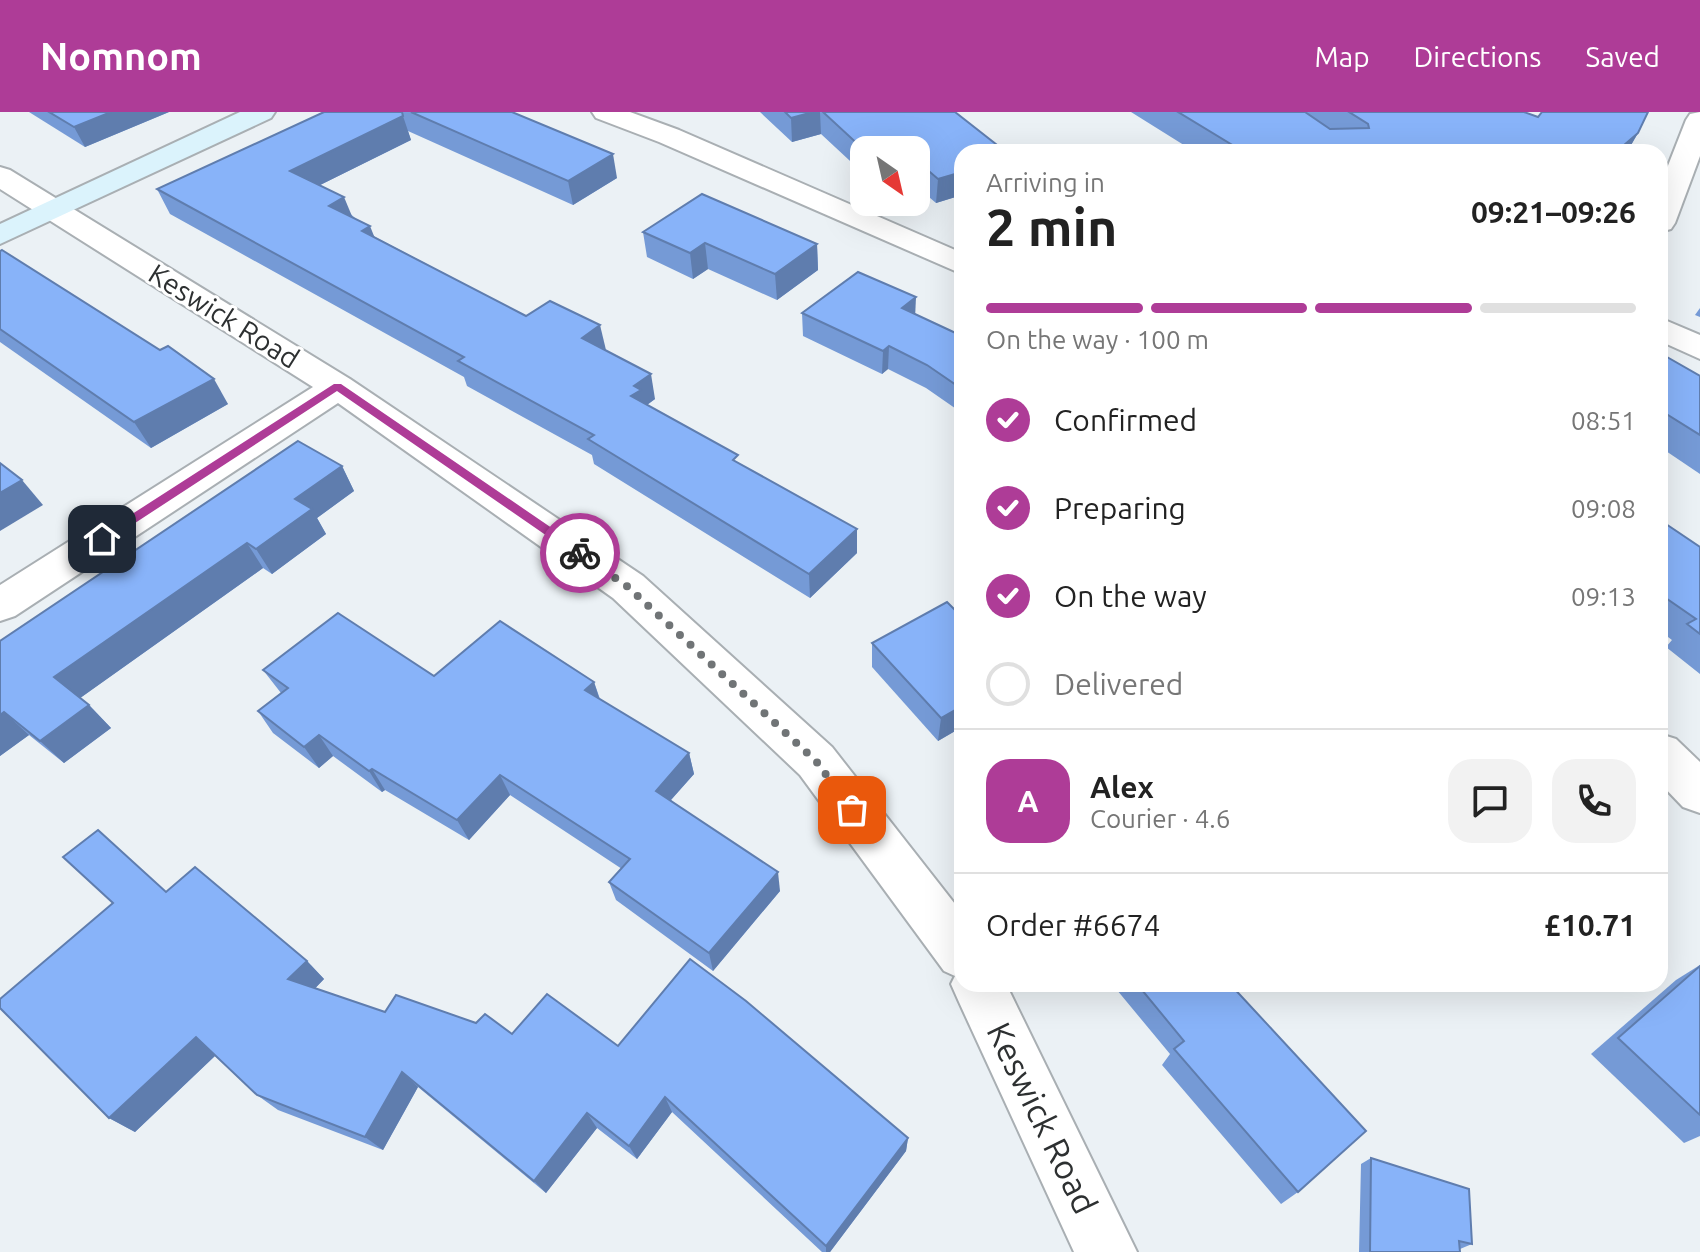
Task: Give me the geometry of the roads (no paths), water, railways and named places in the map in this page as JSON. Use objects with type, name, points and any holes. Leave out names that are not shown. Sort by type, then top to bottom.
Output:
[{"type":"street","points":[[0,235],[262,112]]},
{"type":"street","points":[[605,112],[669,136],[954,261]]},
{"type":"street","points":[[669,136],[694,120]]},
{"type":"street","points":[[1668,202],[1700,120]]},
{"type":"street","name":"Keswick Road","points":[[0,176],[338,387],[628,587],[816,761],[954,943]]},
{"type":"street","points":[[1668,332],[1700,349]]},
{"type":"street","points":[[0,605],[338,387]]},
{"type":"street","points":[[1668,761],[1700,793]]},
{"type":"street","name":"Keswick Road","points":[[982,992],[1106,1252]]}]
